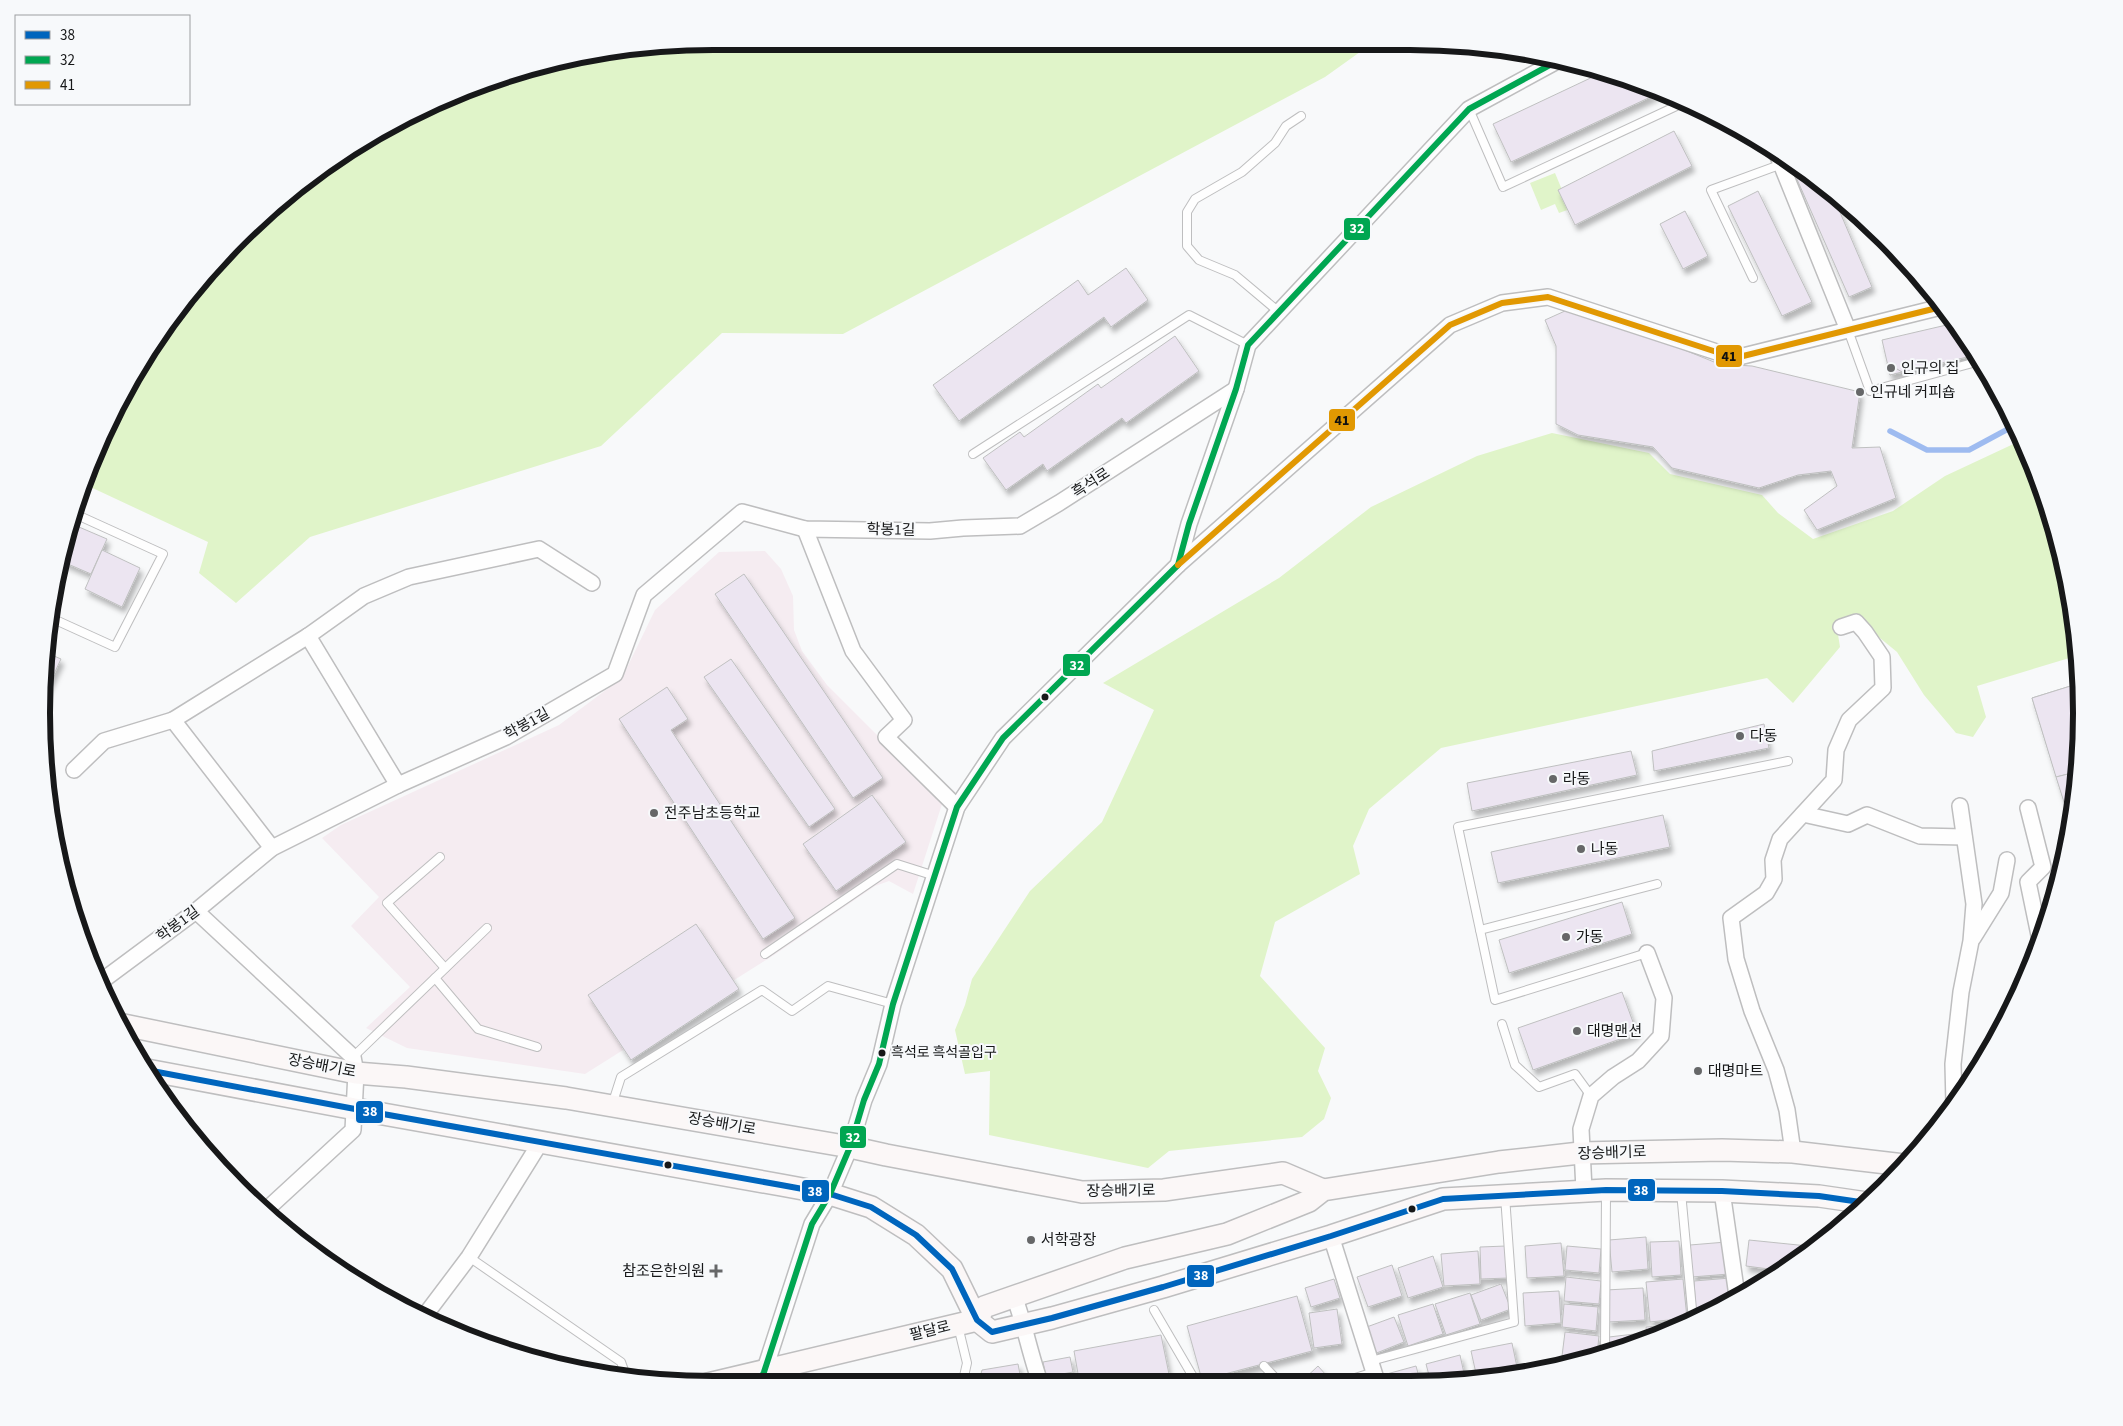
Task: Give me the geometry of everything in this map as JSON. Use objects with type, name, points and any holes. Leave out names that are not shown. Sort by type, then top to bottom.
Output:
[{"type":"street","points":[[1178,566],[1189,524],[1236,389],[1248,345],[1469,109],[1549,65]]},
{"type":"street","points":[[1781,164],[1848,330]]},
{"type":"street","points":[[762,1376],[812,1224],[830,1194],[850,1146],[864,1100],[879,1064],[893,1004],[957,807],[1003,738],[1178,566],[1450,325],[1502,303],[1548,297],[1735,358],[1935,308]]},
{"type":"street","name":"흑석로","points":[[930,531],[1020,526],[1236,389]]},
{"type":"street","name":"학봉1길","points":[[105,978],[196,911],[272,848],[398,785],[506,737],[615,674],[644,595],[742,512],[805,529],[930,531]]},
{"type":"street","points":[[805,529],[853,651],[904,720],[886,737],[957,807]]},
{"type":"street","points":[[74,770],[104,741],[173,720],[308,636],[364,596],[409,577],[538,549],[592,583]]},
{"type":"street","points":[[1793,1152],[1787,1110],[1776,1070],[1752,1011],[1736,959],[1732,918],[1766,893],[1774,879],[1773,860],[1780,839],[1834,780],[1836,750],[1848,720],[1882,688],[1882,657],[1870,638],[1856,622],[1841,627]]},
{"type":"street","points":[[308,636],[398,785]]},
{"type":"street","points":[[173,720],[272,848]]},
{"type":"street","points":[[1954,1091],[1954,1055],[1960,992],[1971,941],[1974,904],[1960,806]]},
{"type":"street","points":[[2028,808],[2043,867],[2028,882],[2037,928]]},
{"type":"street","points":[[1803,814],[1848,824],[1867,815],[1920,836],[1964,837]]},
{"type":"street","points":[[1971,941],[2001,893],[2007,860]]},
{"type":"street","points":[[196,911],[354,1065],[354,1130],[271,1206]]},
{"type":"street","points":[[1584,1190],[1580,1153],[1581,1129],[1591,1096],[1613,1077],[1638,1061],[1661,1036],[1664,998],[1647,953]]},
{"type":"street","name":"장승배기로","points":[[129,1026],[354,1065],[406,1077],[612,1105],[850,1146],[886,1155],[1082,1192],[1164,1190],[1283,1173],[1323,1190]]},
{"type":"street","points":[[156,1072],[540,1143],[830,1194],[871,1207],[916,1235],[952,1269],[967,1322]]},
{"type":"street","points":[[428,1312],[469,1257],[540,1143]]},
{"type":"street","name":"장승배기로","points":[[1014,1296],[1125,1258],[1227,1234],[1309,1201],[1323,1190],[1499,1162],[1580,1153],[1722,1150],[1793,1152],[1895,1164]]},
{"type":"street","points":[[967,1322],[992,1332],[1052,1318],[1331,1236],[1443,1199],[1584,1190],[1681,1190],[1819,1196],[1857,1202]]},
{"type":"street","points":[[1722,1191],[1736,1290]]},
{"type":"street","points":[[1331,1236],[1374,1373]]},
{"type":"street","points":[[967,1322],[984,1307],[1014,1296],[1024,1324],[1029,1352],[1038,1376]]},
{"type":"street","name":"팔달로","points":[[768,1376],[967,1322]]},
{"type":"lane","points":[[1469,109],[1503,187],[1676,105]]},
{"type":"lane","points":[[1279,312],[1236,275],[1199,260],[1187,246],[1187,212],[1195,199],[1242,172],[1275,143],[1286,126],[1301,116]]},
{"type":"lane","points":[[1753,278],[1711,190],[1776,161]]},
{"type":"lane","points":[[973,454],[1189,315],[1248,345]]},
{"type":"lane","points":[[1848,330],[1870,391],[1972,363]]},
{"type":"lane","points":[[57,621],[115,647],[163,554],[80,516]]},
{"type":"lane","points":[[1647,953],[1495,1000],[1458,827],[1788,761]]},
{"type":"lane","points":[[440,857],[387,903],[445,968]]},
{"type":"lane","points":[[765,954],[897,864],[935,876]]},
{"type":"lane","points":[[1480,930],[1657,884]]},
{"type":"lane","points":[[354,1065],[435,978],[486,928]]},
{"type":"lane","points":[[435,978],[478,1029],[538,1047]]},
{"type":"lane","points":[[612,1105],[621,1077],[762,990],[792,1012],[828,986],[893,1004]]},
{"type":"lane","points":[[1502,1024],[1515,1065],[1538,1087],[1575,1074],[1591,1096]]},
{"type":"lane","points":[[1605,1346],[1606,1190]]},
{"type":"lane","points":[[1681,1190],[1693,1312]]},
{"type":"lane","points":[[1374,1373],[1514,1322],[1504,1195]]},
{"type":"lane","points":[[469,1257],[621,1362],[624,1370]]},
{"type":"lane","points":[[1154,1310],[1193,1376]]},
{"type":"lane","points":[[964,1376],[967,1363],[967,1322]]},
{"type":"lane","points":[[1264,1366],[1273,1376]]},
{"type":"shaded area","name":"전주남초등학교","points":[[765,551],[781,569],[793,596],[794,630],[802,651],[827,685],[943,801],[913,894],[889,881],[875,886],[774,955],[585,1074],[407,1048],[366,1028],[410,987],[351,926],[379,897],[322,838],[341,825],[559,725],[622,678],[655,610],[719,552]]},
{"type":"green space","points":[[1363,50],[1325,77],[843,334],[722,333],[601,446],[310,537],[236,603],[199,573],[208,542],[90,487],[118,420],[139,381],[187,309],[244,244],[276,215],[309,187],[381,139],[459,100],[500,85],[584,63],[670,51]]},
{"type":"green space","points":[[1555,173],[1570,209],[1559,213],[1555,204],[1541,210],[1530,183]]},
{"type":"green space","points":[[1552,433],[1649,453],[1670,474],[1762,495],[1778,513],[1813,539],[1893,511],[1945,476],[2016,443],[2038,500],[2050,541],[2060,584],[2071,658],[1977,686],[1986,717],[1973,737],[1956,733],[1924,695],[1897,652],[1858,620],[1836,622],[1840,647],[1793,703],[1767,678],[1441,748],[1369,809],[1353,846],[1360,874],[1275,922],[1260,976],[1325,1048],[1318,1071],[1331,1098],[1324,1119],[1302,1137],[1169,1151],[1148,1168],[989,1135],[990,1071],[965,1074],[955,1030],[965,1005],[972,979],[1030,891],[1102,822],[1154,710],[1103,683],[1279,578],[1371,507],[1477,456]]},
{"type":"building","points":[[1594,76],[1653,96],[1511,162],[1493,124]]},
{"type":"building","points":[[1674,131],[1692,166],[1575,225],[1558,190]]},
{"type":"building","points":[[1794,173],[1838,207],[1872,287],[1849,297]]},
{"type":"building","points":[[1758,191],[1812,302],[1782,316],[1728,206]]},
{"type":"building","points":[[1685,211],[1708,256],[1683,269],[1660,224]]},
{"type":"building","points":[[1126,268],[1148,300],[1111,327],[1104,317],[959,421],[933,385],[1078,280],[1088,295]]},
{"type":"building","points":[[1576,306],[1719,364],[1752,366],[1860,392],[1852,448],[1880,447],[1896,498],[1817,530],[1804,510],[1837,486],[1831,471],[1798,475],[1759,488],[1672,468],[1653,447],[1578,435],[1556,424],[1556,346],[1545,320]]},
{"type":"building","points":[[1947,325],[1968,357],[1890,375],[1882,340]]},
{"type":"building","points":[[1175,336],[1199,371],[1126,423],[1122,418],[1047,471],[1043,464],[1006,490],[983,458],[1020,432],[1024,437],[1098,384],[1101,388]]},
{"type":"building","name":"인규의 집","points":[[1887,363],[1902,372],[1890,375]]},
{"type":"building","points":[[77,526],[107,539],[91,574],[68,564]]},
{"type":"building","points":[[102,550],[140,568],[122,607],[85,589]]},
{"type":"building","points":[[744,574],[883,778],[853,798],[715,594]]},
{"type":"building","points":[[53,655],[61,659],[51,681]]},
{"type":"building","points":[[731,659],[835,809],[809,827],[704,677]]},
{"type":"building","points":[[2072,685],[2072,756],[2066,807],[2032,698]]},
{"type":"building","points":[[2072,685],[2072,756],[2070,773],[2056,777],[2032,698]]},
{"type":"building","points":[[667,687],[688,719],[671,730],[795,918],[763,939],[619,719]]},
{"type":"building","name":"다동","points":[[1764,724],[1769,748],[1654,771],[1652,751]]},
{"type":"building","name":"라동","points":[[1631,751],[1637,775],[1472,811],[1467,783]]},
{"type":"building","points":[[2070,773],[2066,808],[2056,777]]},
{"type":"building","points":[[872,795],[906,842],[836,891],[803,844]]},
{"type":"building","name":"나동","points":[[1663,815],[1670,847],[1498,883],[1491,852]]},
{"type":"building","name":"가동","points":[[1622,902],[1632,934],[1509,973],[1499,940]]},
{"type":"building","points":[[696,924],[739,989],[631,1060],[588,995]]},
{"type":"building","name":"대명맨션","points":[[1622,992],[1637,1033],[1533,1070],[1518,1028]]},
{"type":"building","points":[[1646,1237],[1648,1269],[1612,1272],[1609,1240]]},
{"type":"building","points":[[1749,1240],[1804,1246],[1770,1269],[1746,1266]]},
{"type":"building","points":[[1679,1241],[1681,1275],[1652,1277],[1650,1242]]},
{"type":"building","points":[[1726,1242],[1729,1274],[1692,1277],[1690,1245]]},
{"type":"building","points":[[1561,1243],[1564,1276],[1527,1278],[1525,1246]]},
{"type":"building","points":[[1506,1246],[1508,1278],[1481,1279],[1480,1247]]},
{"type":"building","points":[[1567,1246],[1601,1249],[1599,1273],[1565,1270]]},
{"type":"building","points":[[1478,1251],[1480,1284],[1444,1286],[1441,1254]]},
{"type":"building","points":[[1433,1256],[1443,1287],[1408,1298],[1398,1268]]},
{"type":"building","points":[[1392,1265],[1402,1296],[1368,1307],[1357,1277]]},
{"type":"building","points":[[1566,1277],[1601,1281],[1599,1304],[1564,1301]]},
{"type":"building","points":[[1730,1278],[1731,1292],[1696,1311],[1694,1281]]},
{"type":"building","points":[[1334,1279],[1340,1298],[1311,1307],[1305,1288]]},
{"type":"building","points":[[1683,1279],[1687,1316],[1680,1319],[1650,1322],[1646,1282]]},
{"type":"building","points":[[1501,1284],[1511,1309],[1481,1320],[1471,1295]]},
{"type":"building","points":[[1643,1288],[1645,1320],[1609,1322],[1606,1290]]},
{"type":"building","points":[[1559,1291],[1561,1323],[1525,1326],[1523,1293]]},
{"type":"building","points":[[1470,1293],[1480,1324],[1446,1335],[1435,1304]]},
{"type":"building","points":[[1297,1296],[1312,1351],[1217,1376],[1201,1376],[1187,1326]]},
{"type":"building","points":[[1433,1304],[1443,1334],[1408,1346],[1398,1315]]},
{"type":"building","points":[[1564,1304],[1598,1307],[1596,1331],[1562,1327]]},
{"type":"building","points":[[1337,1309],[1342,1344],[1314,1348],[1309,1313]]},
{"type":"building","points":[[1394,1317],[1404,1342],[1374,1354],[1364,1328]]},
{"type":"building","points":[[1665,1325],[1646,1332],[1646,1327]]},
{"type":"building","points":[[1565,1332],[1599,1336],[1598,1348],[1567,1356],[1562,1356]]},
{"type":"building","points":[[1643,1333],[1643,1334],[1610,1345],[1609,1337]]},
{"type":"building","points":[[1161,1335],[1169,1376],[1078,1376],[1074,1351]]},
{"type":"building","points":[[1512,1343],[1517,1367],[1476,1372],[1471,1351]]},
{"type":"building","points":[[1460,1355],[1464,1374],[1429,1376],[1426,1364]]},
{"type":"building","points":[[1070,1357],[1073,1372],[1046,1376],[1043,1362]]},
{"type":"building","points":[[1018,1364],[1020,1376],[980,1376],[982,1370]]},
{"type":"building","points":[[1318,1366],[1327,1376],[1307,1376]]},
{"type":"building","points":[[1416,1366],[1419,1376],[1383,1376]]},
{"type":"waterway","points":[[1890,431],[1927,450],[1969,450],[2008,429]]},
{"type":"transit line","name":"32","points":[[762,1376],[812,1224],[830,1194],[850,1147],[864,1100],[879,1064],[893,1004],[957,807],[1003,738],[1178,565],[1189,524],[1236,389],[1248,345],[1469,109],[1549,65]]},
{"type":"transit line","name":"41","points":[[1178,565],[1450,325],[1502,303],[1548,297],[1735,358],[1935,308]]},
{"type":"transit line","name":"38","points":[[156,1072],[830,1194],[871,1207],[916,1235],[952,1269],[977,1320],[992,1332],[1052,1318],[1163,1287],[1331,1236],[1443,1199],[1606,1190],[1722,1191],[1819,1196],[1857,1202]]},
{"type":"place","name":"인규의 집","points":[[1891,368]]},
{"type":"place","name":"인규네 커피숍","points":[[1860,392]]},
{"type":"place","name":"다동","points":[[1740,736]]},
{"type":"place","name":"라동","points":[[1553,779]]},
{"type":"place","name":"전주남초등학교","points":[[654,813]]},
{"type":"place","name":"나동","points":[[1581,849]]},
{"type":"place","name":"가동","points":[[1566,937]]},
{"type":"place","name":"대명맨션","points":[[1577,1031]]},
{"type":"place","name":"흑석로 흑석골입구","points":[[882,1053]]},
{"type":"place","name":"대명마트","points":[[1698,1071]]},
{"type":"place","name":"서학광장","points":[[1031,1240]]},
{"type":"place","name":"참조은한의원","points":[[716,1271]]}]
